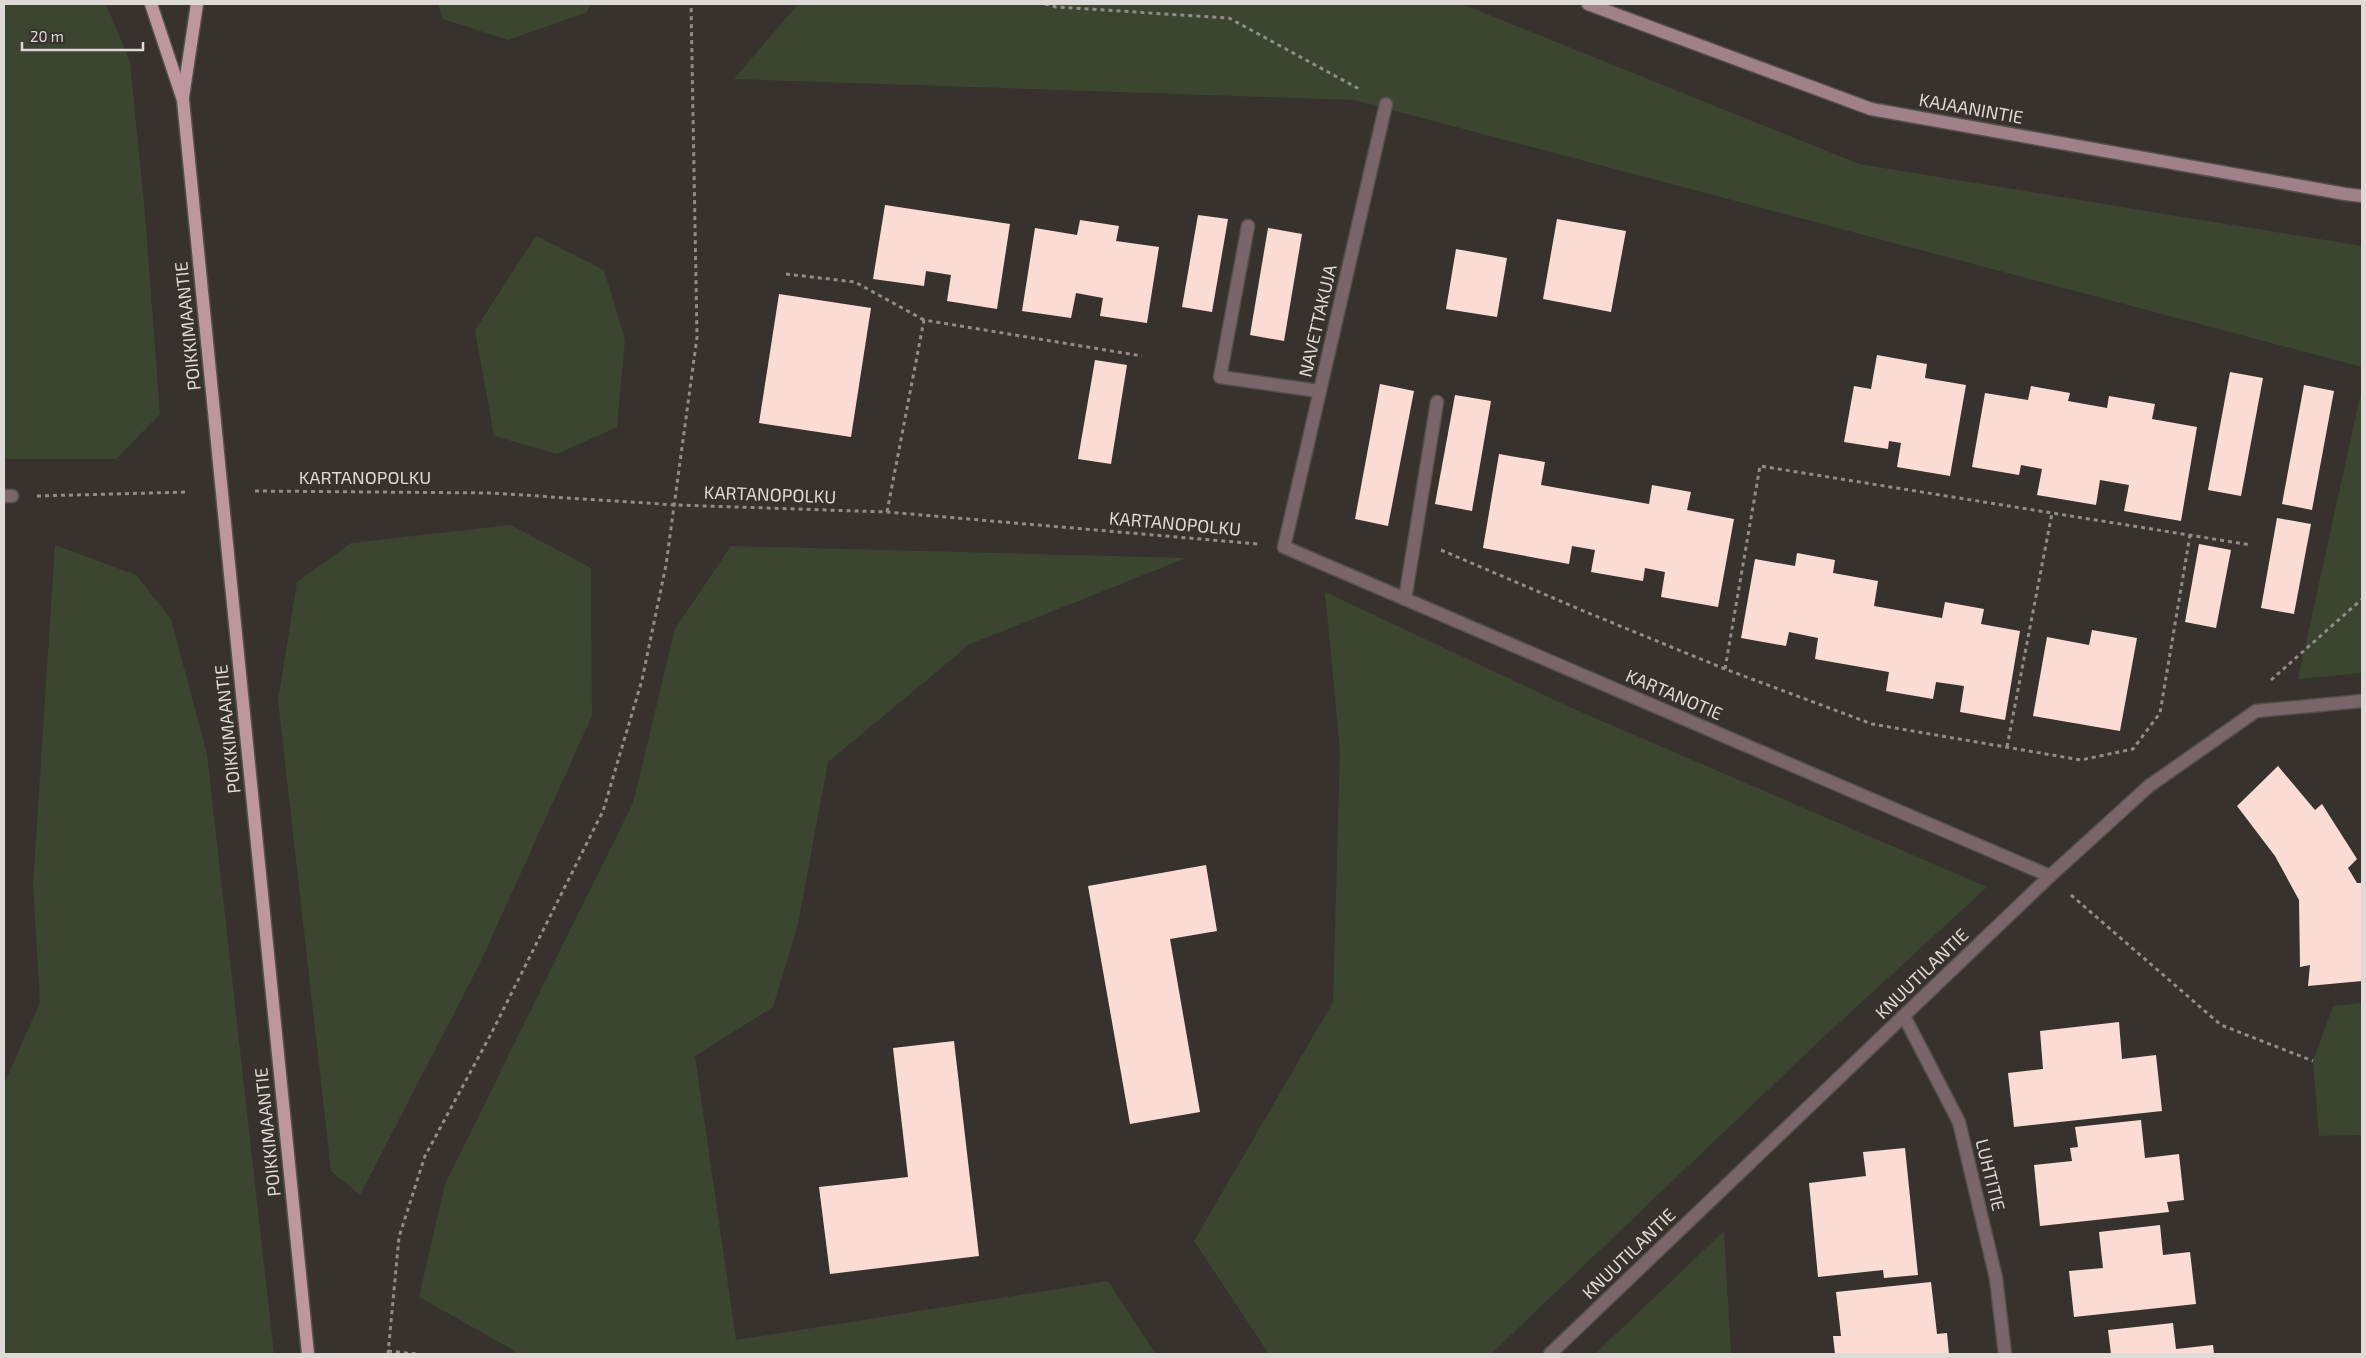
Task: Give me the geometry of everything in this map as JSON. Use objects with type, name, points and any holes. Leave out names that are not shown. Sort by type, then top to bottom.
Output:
[{"type":"main road","name":"POIKKIMAANTIE","points":[[151,4],[183,100],[308,1354]]},
{"type":"main road","name":"POIKKIMAANTIE","points":[[183,100],[197,4]]},
{"type":"main road","name":"KAJAANINTIE","points":[[1588,4],[1871,109],[2362,196]]},
{"type":"street","name":"NAVETTAKUJA","points":[[1284,547],[1386,104]]},
{"type":"street","points":[[1248,226],[1220,377],[1320,391]]},
{"type":"street","points":[[1405,599],[1437,402]]},
{"type":"street","name":"KARTANOTIE","points":[[1284,547],[2050,876]]},
{"type":"street","name":"KNUUTILANTIE","points":[[1550,1354],[2050,876],[2149,786],[2256,711],[2362,701]]},
{"type":"street","name":"LUHTITIE","points":[[1904,1016],[1959,1122],[1996,1278],[2005,1354]]},
{"type":"path","points":[[416,1354],[388,1352],[399,1237],[425,1156],[491,1034],[602,811],[642,680],[666,564],[676,505],[697,337],[691,4]]},
{"type":"path","points":[[1045,4],[1056,7],[1229,18],[1386,104]]},
{"type":"path","points":[[786,274],[855,282],[924,320],[1142,356]]},
{"type":"path","points":[[887,512],[924,320]]},
{"type":"path","points":[[1725,668],[1760,466],[2251,545]]},
{"type":"path","name":"KARTANOPOLKU","points":[[254,491],[490,493],[676,505],[887,512],[1284,547]]},
{"type":"path","points":[[8,496],[189,492]]},
{"type":"path","points":[[2007,747],[2052,513]]},
{"type":"path","points":[[1415,538],[1586,612],[1872,724],[2081,760],[2133,749],[2160,713],[2190,535]]},
{"type":"path","points":[[2256,711],[2262,688],[2362,599]]},
{"type":"path","points":[[2050,876],[2220,1025],[2313,1061]]},
{"type":"green space","points":[[4,4],[106,4],[130,62],[145,214],[160,414],[116,459],[4,459]]},
{"type":"green space","points":[[438,4],[590,4],[587,12],[508,40],[443,19]]},
{"type":"green space","points":[[798,4],[1462,4],[1859,164],[2362,246],[2362,367],[1354,100],[734,79]]},
{"type":"green space","points":[[536,236],[604,270],[625,340],[617,427],[557,454],[494,436],[475,330]]},
{"type":"green space","points":[[2362,388],[2362,673],[2298,679]]},
{"type":"green space","points":[[511,525],[591,568],[592,716],[480,963],[360,1195],[331,1171],[278,700],[297,582],[351,543]]},
{"type":"green space","points":[[55,545],[136,575],[171,619],[207,754],[274,1354],[4,1354],[4,1084],[40,1003],[33,884]]},
{"type":"green space","points":[[731,546],[1186,558],[970,644],[828,762],[798,924],[773,1007],[695,1056],[736,1340],[1108,1281],[1156,1354],[517,1354],[419,1297],[445,1184],[633,803],[675,629]]},
{"type":"green space","points":[[1325,592],[1574,709],[1987,887],[1815,1045],[1491,1354],[1269,1354],[1194,1241],[1333,1002],[1340,750]]},
{"type":"green space","points":[[2362,1003],[2362,1135],[2319,1136],[2313,1061],[2333,1006]]},
{"type":"green space","points":[[1724,1231],[1731,1354],[1595,1354]]},
{"type":"building","points":[[885,205],[1010,224],[997,309],[947,301],[951,275],[926,271],[924,286],[873,279]]},
{"type":"building","points":[[1198,215],[1228,219],[1212,312],[1182,307]]},
{"type":"building","points":[[1557,219],[1626,231],[1611,312],[1543,299]]},
{"type":"building","points":[[1080,220],[1119,226],[1116,241],[1159,247],[1147,323],[1100,316],[1103,298],[1076,293],[1071,318],[1022,311],[1035,228],[1077,235]]},
{"type":"building","points":[[1268,228],[1302,234],[1284,341],[1250,335]]},
{"type":"building","points":[[1456,249],[1507,258],[1497,317],[1446,309]]},
{"type":"building","points":[[779,294],[871,308],[851,437],[759,423]]},
{"type":"building","points":[[1877,355],[1927,364],[1925,378],[1966,385],[1950,476],[1897,467],[1901,443],[1889,441],[1888,449],[1844,442],[1854,386],[1871,389]]},
{"type":"building","points":[[1095,360],[1127,365],[1111,464],[1078,459]]},
{"type":"building","points":[[2230,372],[2263,378],[2241,496],[2208,490]]},
{"type":"building","points":[[1380,384],[1414,391],[1388,526],[1355,519]]},
{"type":"building","points":[[2304,385],[2334,391],[2312,510],[2282,504]]},
{"type":"building","points":[[2031,386],[2070,393],[2068,401],[2107,408],[2109,396],[2155,404],[2152,419],[2197,427],[2181,521],[2124,511],[2129,485],[2100,480],[2096,505],[2037,495],[2042,469],[2021,465],[2019,475],[1972,467],[1985,393],[2028,400]]},
{"type":"building","points":[[1455,395],[1491,401],[1472,511],[1435,504]]},
{"type":"building","points":[[1499,454],[1545,462],[1541,485],[1649,504],[1652,485],[1691,492],[1687,510],[1734,519],[1718,607],[1661,597],[1665,572],[1645,568],[1643,581],[1591,572],[1595,550],[1572,546],[1569,564],[1483,548]]},
{"type":"building","points":[[2277,518],[2311,524],[2294,614],[2261,608]]},
{"type":"building","points":[[2199,544],[2231,550],[2216,628],[2185,622]]},
{"type":"building","points":[[1797,553],[1835,560],[1833,573],[1878,581],[1874,606],[1942,618],[1945,602],[1984,609],[1981,624],[2020,631],[2005,720],[1960,712],[1964,686],[1936,682],[1933,699],[1886,691],[1889,672],[1815,659],[1818,638],[1789,632],[1786,646],[1741,638],[1755,559],[1795,566]]},
{"type":"building","points":[[2092,630],[2137,638],[2120,731],[2033,716],[2047,637],[2089,645]]},
{"type":"building","points":[[2278,766],[2315,810],[2322,804],[2357,859],[2348,868],[2357,883],[2362,883],[2362,981],[2308,986],[2310,965],[2300,967],[2299,900],[2275,856],[2237,806]]},
{"type":"building","points":[[1206,865],[1217,931],[1170,939],[1200,1112],[1130,1124],[1088,886]]},
{"type":"building","points":[[2119,1022],[2122,1059],[2156,1055],[2162,1111],[2014,1127],[2008,1073],[2043,1069],[2040,1031]]},
{"type":"building","points":[[954,1041],[979,1256],[830,1274],[819,1187],[908,1177],[893,1048]]},
{"type":"building","points":[[2141,1120],[2145,1158],[2179,1154],[2184,1200],[2167,1202],[2169,1212],[2040,1226],[2034,1165],[2072,1161],[2070,1148],[2078,1147],[2075,1127]]},
{"type":"building","points":[[1905,1148],[1918,1275],[1884,1278],[1883,1270],[1818,1277],[1809,1183],[1866,1176],[1863,1152]]},
{"type":"building","points":[[2160,1225],[2163,1255],[2190,1252],[2196,1304],[2074,1317],[2069,1271],[2103,1268],[2099,1232]]},
{"type":"building","points":[[1931,1282],[1937,1334],[1947,1333],[1949,1354],[1835,1354],[1833,1336],[1841,1336],[1836,1292]]},
{"type":"building","points":[[2173,1323],[2176,1349],[2213,1345],[2214,1354],[2111,1354],[2108,1330]]}]
